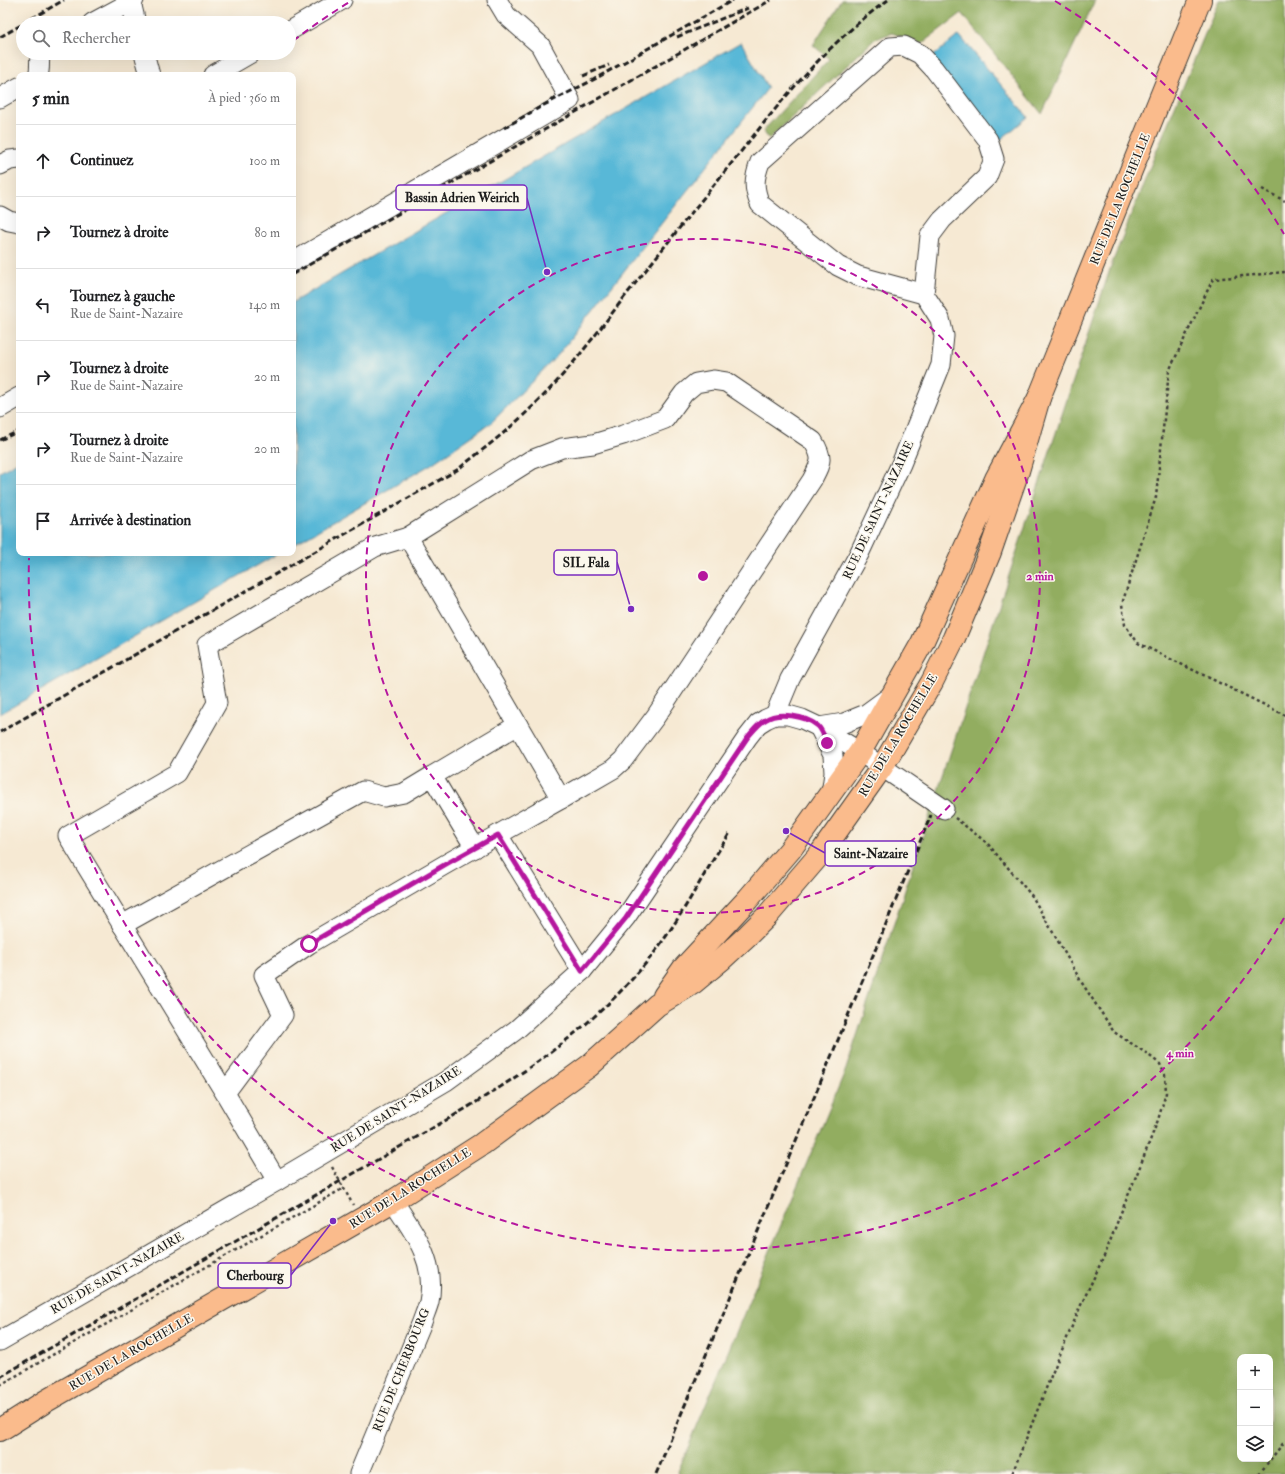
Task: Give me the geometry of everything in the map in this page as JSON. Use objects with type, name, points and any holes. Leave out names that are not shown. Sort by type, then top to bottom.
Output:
[{"type":"main road","name":"RUE DE LA ROCHELLE","points":[[657,1005],[684,969],[790,850],[831,794],[860,752],[922,643],[996,479],[1039,398],[1200,0]]},
{"type":"main road","name":"RUE DE LA ROCHELLE","points":[[0,1430],[46,1401],[393,1201],[482,1144],[589,1066],[657,1005],[693,983],[722,959],[767,916],[821,853],[882,767],[932,682],[954,638],[990,552],[1018,471],[1039,398]]},
{"type":"street","points":[[296,27],[342,0]]},
{"type":"street","points":[[296,260],[570,100],[540,45],[506,15],[497,0]]},
{"type":"street","points":[[105,16],[133,1],[135,16]]},
{"type":"street","points":[[904,46],[920,54],[988,140],[994,159],[987,177],[942,220],[930,236],[924,294],[858,276],[838,266],[760,204],[755,190],[756,174],[760,162],[890,47],[904,46]]},
{"type":"street","points":[[39,60],[40,72]]},
{"type":"street","points":[[146,60],[149,72]]},
{"type":"street","points":[[218,72],[239,60]]},
{"type":"street","points":[[0,98],[16,89]]},
{"type":"street","points":[[0,165],[10,160],[16,159]]},
{"type":"street","points":[[0,216],[9,221],[16,222]]},
{"type":"street","name":"RUE DE SAINT-NAZAIRE","points":[[0,1341],[324,1154],[446,1081],[516,1030],[582,971],[626,918],[747,738],[758,724],[775,715],[790,679],[860,554],[901,464],[941,365],[944,336],[940,319],[924,294]]},
{"type":"street","points":[[225,1094],[283,1014],[264,975],[309,944],[561,799],[613,768],[623,760],[656,716],[812,480],[820,463],[820,452],[813,441],[726,382],[712,380],[696,382],[684,394],[665,419],[623,435],[592,444],[562,448],[531,460],[408,537],[375,546],[207,645],[217,703],[178,773],[68,836],[277,1181]]},
{"type":"street","points":[[0,408],[16,399]]},
{"type":"street","points":[[408,537],[561,799]]},
{"type":"street","points":[[819,727],[844,722],[866,714],[894,694]]},
{"type":"street","points":[[775,715],[788,715],[802,718],[819,727],[860,752],[944,809]]},
{"type":"street","points":[[122,925],[363,791],[384,797],[404,793],[518,725]]},
{"type":"street","points":[[819,727],[833,755],[834,773],[831,794]]},
{"type":"street","points":[[432,776],[475,848]]},
{"type":"street","points":[[498,835],[582,971]]},
{"type":"street","name":"RUE DE CHERBOURG","points":[[359,1474],[422,1322],[430,1291],[429,1267],[426,1256],[420,1242],[393,1201]]},
{"type":"path","points":[[1262,190],[1285,201]]},
{"type":"path","points":[[1285,272],[1213,279],[1169,371],[1156,497],[1122,604],[1125,625],[1138,643],[1285,715]]},
{"type":"path","points":[[944,809],[987,843],[1032,896],[1082,983],[1114,1032],[1160,1064],[1165,1075],[1166,1093],[1158,1120],[1106,1252],[1081,1305],[1012,1474]]},
{"type":"path","points":[[324,1154],[360,1219]]},
{"type":"path","points":[[0,1385],[344,1188]]},
{"type":"path","points":[[1259,1474],[1285,1441]]},
{"type":"green space","points":[[842,0],[1095,0],[1042,114],[962,13],[921,44],[892,33],[875,39],[769,139],[763,131],[829,59],[813,45]]},
{"type":"green space","points":[[1219,0],[1285,0],[1285,1474],[677,1474],[846,1069],[1111,266]]},
{"type":"water","points":[[959,35],[1028,117],[1000,140],[931,58]]},
{"type":"water","points":[[741,42],[768,88],[558,355],[491,423],[430,465],[296,543],[296,300]]},
{"type":"water","points":[[16,463],[16,556],[274,556],[0,714],[0,472]]},
{"type":"railway","points":[[36,16],[64,0]]},
{"type":"railway","points":[[504,128],[544,105],[593,80],[733,0]]},
{"type":"railway","points":[[296,272],[771,0]]},
{"type":"railway","points":[[0,732],[457,470],[504,432],[544,395],[569,368],[752,137],[806,74],[845,35],[888,0]]},
{"type":"railway","points":[[677,37],[748,8]]},
{"type":"railway","points":[[0,37],[16,28]]},
{"type":"railway","points":[[583,76],[609,65]]},
{"type":"railway","points":[[0,440],[16,432]]},
{"type":"railway","points":[[656,1474],[931,815]]},
{"type":"railway","points":[[0,1377],[443,1122],[528,1069],[580,1029],[628,984],[650,958],[672,928],[730,833]]},
{"type":"place","name":"Bassin Adrien Weirich","points":[[547,272]]},
{"type":"place","name":"SIL Fala","points":[[631,609]]},
{"type":"place","name":"Saint-Nazaire","points":[[786,831]]},
{"type":"place","name":"Cherbourg","points":[[333,1221]]},
{"type":"route","points":[[309,944],[498,835],[582,971],[626,918],[747,738],[758,724],[775,715],[788,715],[802,718],[819,727],[827,743]]}]
